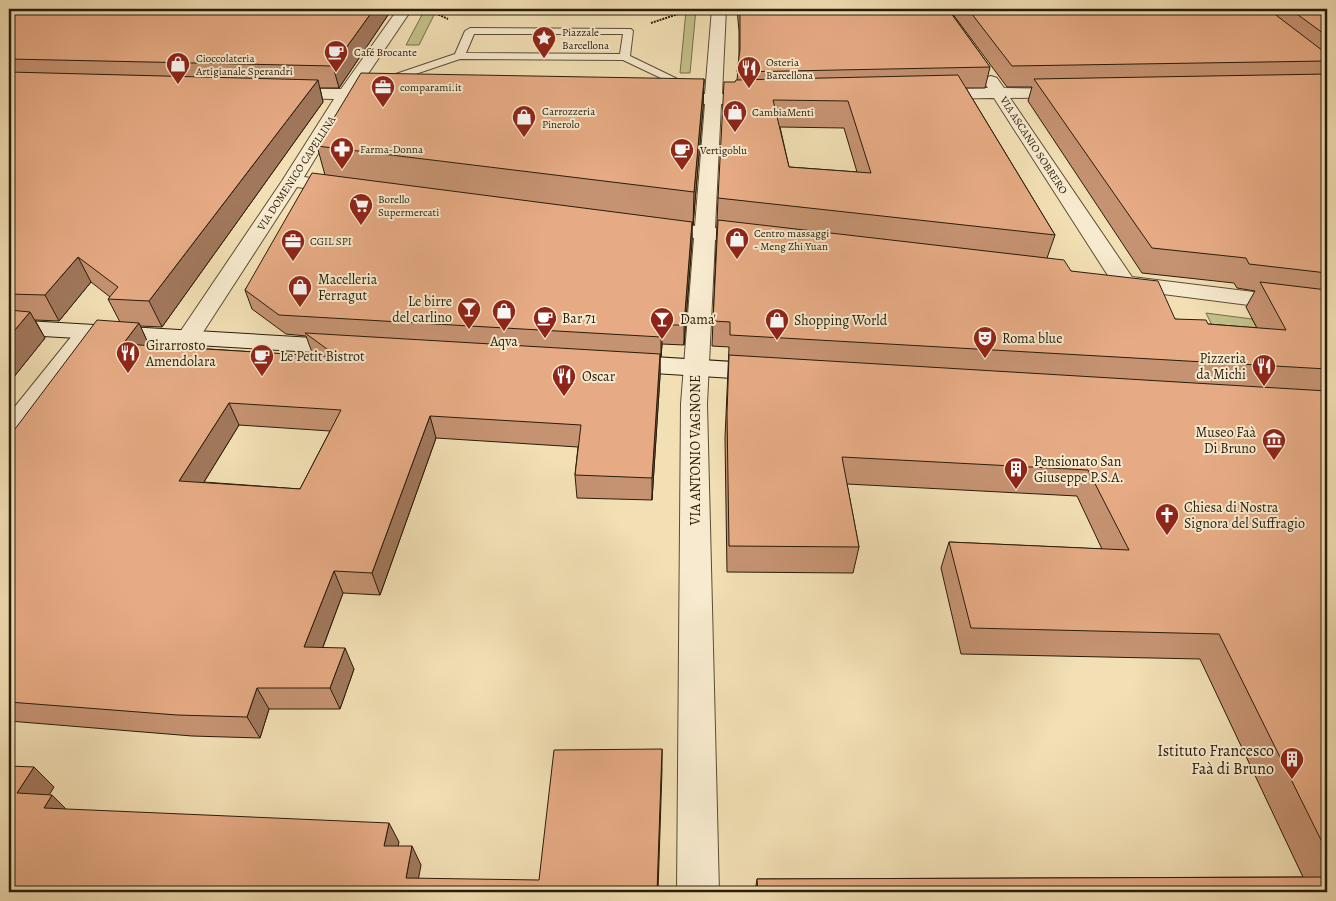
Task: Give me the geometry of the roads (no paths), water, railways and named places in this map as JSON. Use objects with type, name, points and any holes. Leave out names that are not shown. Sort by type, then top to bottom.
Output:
[{"type":"street","name":"VIA DOMENICO CAPELLINA","points":[[188,338],[292,181],[345,95],[405,9]]},
{"type":"street","name":"VIA ANTONIO VAGNONE","points":[[698,892],[694,414],[704,234],[720,9]]},
{"type":"street","name":"VIA ASCANIO SOBRERO","points":[[983,69],[1125,283]]},
{"type":"street","points":[[913,95],[1081,92]]},
{"type":"street","points":[[266,93],[404,96]]},
{"type":"street","points":[[651,99],[714,100],[775,98]]},
{"type":"street","points":[[292,181],[360,190]]},
{"type":"street","points":[[635,225],[772,242]]},
{"type":"street","points":[[1096,280],[1327,308]]},
{"type":"street","points":[[9,327],[365,348]]},
{"type":"street","points":[[9,432],[87,332]]},
{"type":"street","points":[[601,362],[789,373]]},
{"type":"lane","points":[[459,56],[470,31],[628,31],[625,57]]},
{"type":"lane","points":[[345,95],[459,56],[625,57],[714,100]]},
{"type":"place","name":"Piazzale Barcellona","points":[[544,59]]},
{"type":"place","name":"Café Brocante","points":[[336,73]]},
{"type":"place","name":"Cioccolateria Artigianale Sperandri","points":[[178,85]]},
{"type":"place","name":"Osteria Barcellona","points":[[749,89]]},
{"type":"place","name":"comparami.it","points":[[383,108]]},
{"type":"place","name":"CambiaMenti","points":[[735,133]]},
{"type":"place","name":"Carrozzeria Pinerolo","points":[[524,138]]},
{"type":"place","name":"Farma-Donna","points":[[342,170]]},
{"type":"place","name":"Vertigoblu","points":[[682,171]]},
{"type":"place","name":"Borello Supermercati","points":[[361,226]]},
{"type":"place","name":"Centro massaggi - Meng Zhi Yuan","points":[[737,260]]},
{"type":"place","name":"CGIL SPI","points":[[293,262]]},
{"type":"place","name":"Macelleria Ferragut","points":[[300,308]]},
{"type":"place","name":"Le birre del carlino","points":[[469,330]]},
{"type":"place","name":"Aqva","points":[[504,332]]},
{"type":"place","name":"Bar 71","points":[[545,339]]},
{"type":"place","name":"Dama'","points":[[662,340]]},
{"type":"place","name":"Shopping World","points":[[777,341]]},
{"type":"place","name":"Roma blue","points":[[985,359]]},
{"type":"place","name":"Girarrosto Amendolara","points":[[128,374]]},
{"type":"place","name":"Le Petit Bistrot","points":[[262,377]]},
{"type":"place","name":"Pizzeria da Michi","points":[[1264,387]]},
{"type":"place","name":"Oscar","points":[[564,397]]},
{"type":"place","name":"Museo Faà Di Bruno","points":[[1274,461]]},
{"type":"place","name":"Pensionato San Giuseppe P.S.A.","points":[[1016,490]]},
{"type":"place","name":"Chiesa di Nostra Signora del Suffragio","points":[[1167,536]]},
{"type":"place","name":"Istituto Francesco Faà di Bruno","points":[[1292,780]]}]
